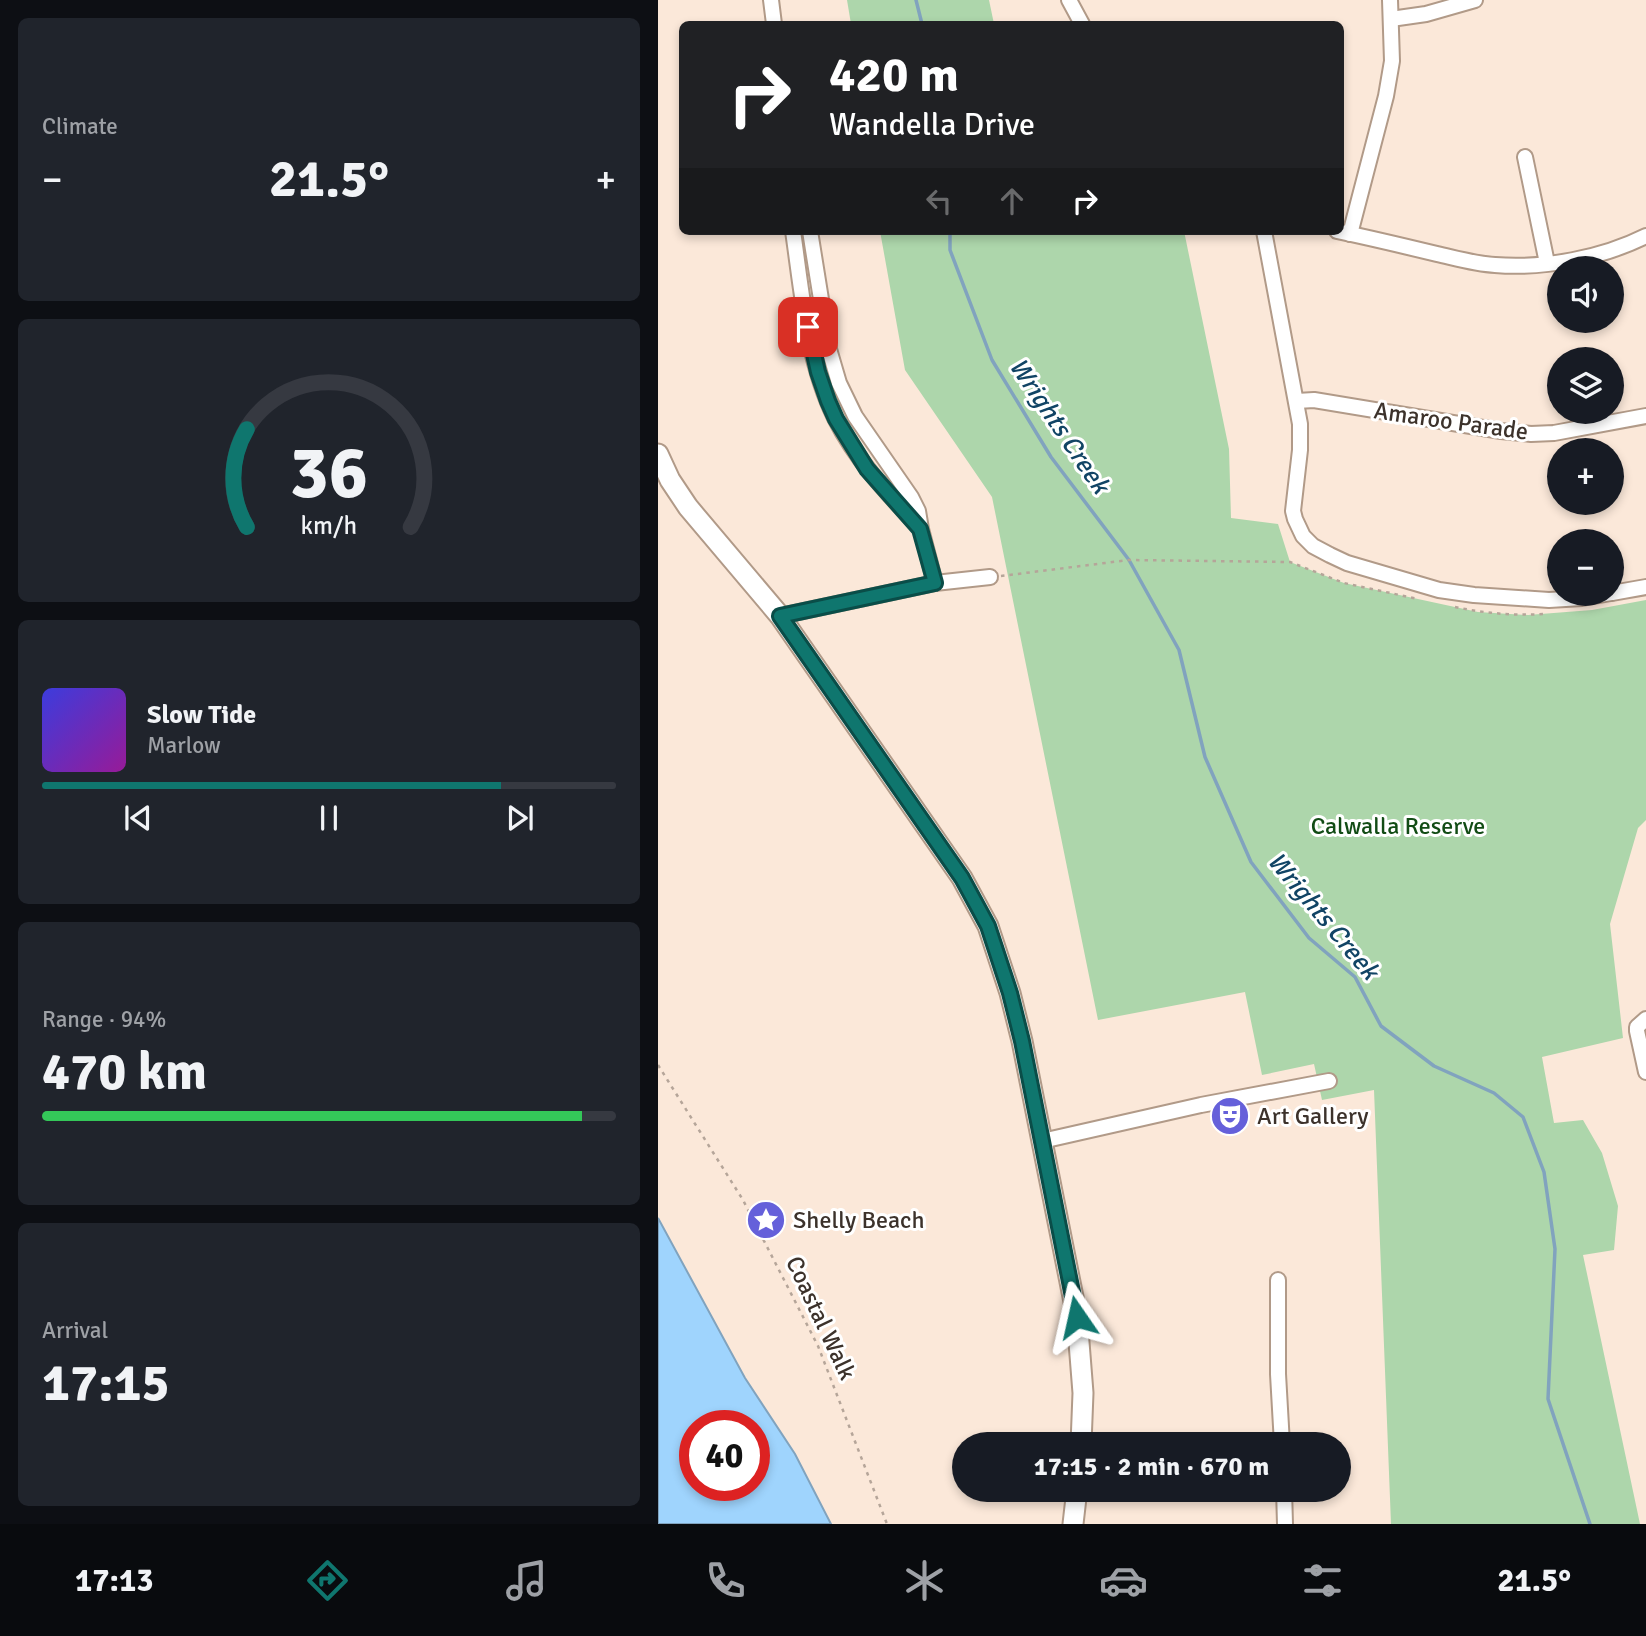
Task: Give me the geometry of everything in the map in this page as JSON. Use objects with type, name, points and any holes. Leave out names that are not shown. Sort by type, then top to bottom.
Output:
[{"type":"street","points":[[771,0],[774,21]]},
{"type":"street","points":[[1069,0],[1080,21]]},
{"type":"street","points":[[1390,0],[1392,61],[1387,96],[1344,232],[1493,265],[1547,263],[1525,157]]},
{"type":"street","points":[[1391,19],[1426,14],[1475,0]]},
{"type":"street","points":[[794,235],[808,327],[828,401],[867,469],[920,529]]},
{"type":"street","points":[[811,235],[829,349],[839,383],[855,416],[918,511],[920,529],[935,583]]},
{"type":"street","points":[[1267,235],[1297,401],[1301,437],[1293,511],[1303,536],[1313,546],[1347,563],[1439,590],[1547,600]]},
{"type":"street","points":[[1592,256],[1646,236]]},
{"type":"street","name":"Amaroo Parade","points":[[1297,401],[1314,400],[1501,432],[1531,434],[1577,429],[1646,416]]},
{"type":"street","points":[[658,454],[670,480],[688,507],[780,616],[962,878],[988,926],[1019,1029],[1077,1317],[1083,1392],[1081,1432]]},
{"type":"street","points":[[780,616],[935,583],[990,578]]},
{"type":"street","points":[[1624,591],[1646,587]]},
{"type":"street","points":[[1642,1025],[1646,1072]]},
{"type":"street","points":[[1042,1141],[1201,1105],[1329,1081]]},
{"type":"street","points":[[1278,1280],[1281,1432]]},
{"type":"street","points":[[1073,1524],[1076,1502]]},
{"type":"street","points":[[1284,1502],[1285,1524]]},
{"type":"path","points":[[990,578],[1129,560],[1290,562],[1344,583],[1425,600]]},
{"type":"path","points":[[1452,606],[1479,612],[1528,615],[1554,613]]},
{"type":"path","name":"Coastal Walk","points":[[658,1065],[743,1200],[818,1346],[887,1524]]},
{"type":"green space","points":[[847,0],[989,0],[993,21],[850,21]]},
{"type":"green space","name":"Calwalla Reserve","points":[[881,235],[1185,235],[1229,449],[1231,518],[1278,524],[1290,562],[1344,583],[1478,612],[1528,615],[1624,606],[1646,600],[1646,820],[1638,828],[1610,924],[1623,1038],[1542,1057],[1554,1123],[1583,1120],[1602,1153],[1618,1206],[1614,1250],[1583,1255],[1640,1524],[1391,1524],[1374,1090],[1322,1100],[1314,1064],[1262,1075],[1245,992],[1098,1020],[992,497],[905,370]]},
{"type":"water","points":[[658,1218],[745,1378],[766,1410],[679,1410],[679,1501],[770,1501],[770,1416],[795,1454],[831,1524],[658,1524]]},
{"type":"waterway","name":"Wrights Creek","points":[[916,0],[921,21]]},
{"type":"waterway","name":"Wrights Creek","points":[[950,235],[950,250],[992,360],[1051,457],[1129,560],[1179,650],[1205,757],[1251,862],[1309,938],[1355,977],[1381,1026],[1434,1066],[1494,1093],[1523,1117],[1544,1172],[1555,1249],[1548,1399],[1590,1524]]},
{"type":"place","name":"Art Gallery","points":[[1230,1116]]},
{"type":"place","name":"Shelly Beach","points":[[766,1220]]},
{"type":"route","points":[[808,327],[818,372],[836,419],[867,469],[920,529],[935,583],[780,616],[962,878],[988,926],[1010,993],[1022,1041],[1077,1317]]}]
